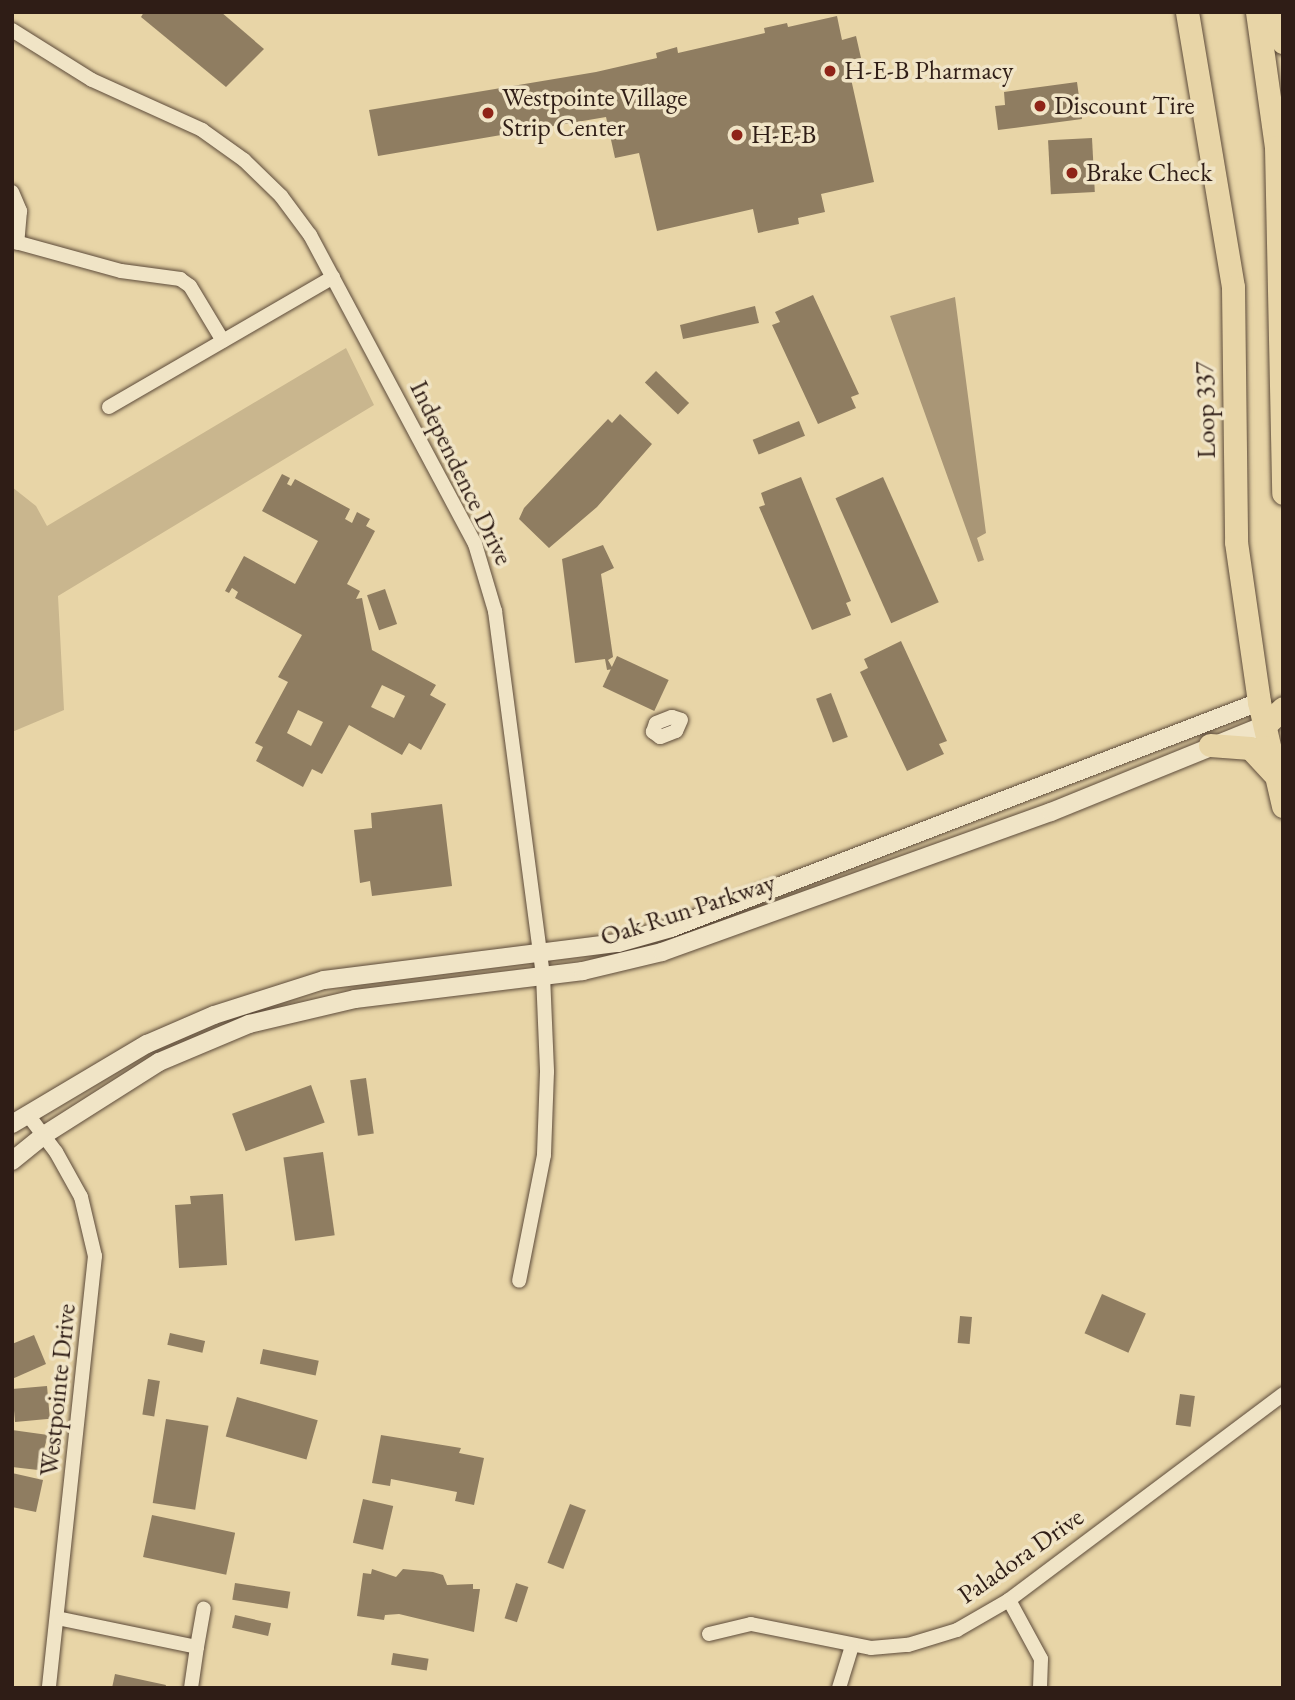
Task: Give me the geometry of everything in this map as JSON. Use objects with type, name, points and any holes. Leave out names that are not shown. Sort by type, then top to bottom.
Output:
[{"type":"main road","points":[[1178,12],[1190,35]]},
{"type":"main road","name":"Loop 337","points":[[1187,12],[1233,287],[1236,542],[1259,702],[1283,806]]},
{"type":"main road","points":[[1257,12],[1276,146],[1283,493]]},
{"type":"main road","points":[[1276,12],[1283,42]]},
{"type":"main road","points":[[1259,702],[1283,706]]},
{"type":"main road","points":[[1265,725],[1283,706]]},
{"type":"main road","points":[[1210,745],[1230,743],[1250,748],[1277,779]]},
{"type":"street","name":"Independence Drive","points":[[12,30],[92,80],[182,119],[222,143],[281,196],[333,277],[475,544],[487,577],[543,975],[547,1072],[544,1155],[520,1281]]},
{"type":"street","points":[[12,192],[20,211],[15,242],[121,271],[180,279],[190,286],[223,341]]},
{"type":"street","points":[[109,407],[333,277]]},
{"type":"street","name":"Oak Run Parkway","points":[[20,1119],[147,1044],[214,1014],[324,979],[540,950],[618,943],[671,928],[1259,702]]},
{"type":"street","name":"Oak Run Parkway","points":[[12,1161],[44,1135],[159,1062],[249,1024],[355,999],[543,975],[662,952],[1051,812],[1210,745],[1265,725]]},
{"type":"street","name":"Westpointe Drive","points":[[20,1119],[44,1135],[81,1197],[96,1255],[49,1688]]},
{"type":"street","name":"Paladora Drive","points":[[709,1634],[751,1624],[852,1646],[890,1648],[934,1639],[1009,1600],[1283,1394]]},
{"type":"street","points":[[1009,1600],[1041,1659],[1040,1688]]},
{"type":"street","points":[[191,1688],[204,1609]]},
{"type":"street","points":[[57,1618],[197,1647]]},
{"type":"street","points":[[839,1688],[852,1646]]},
{"type":"shaded area","points":[[955,297],[986,533],[977,538],[984,560],[978,562],[890,316]]},
{"type":"shaded area","points":[[346,348],[374,405],[58,596],[64,710],[12,732],[12,487],[36,506],[47,526]]},
{"type":"building","points":[[144,12],[221,12],[264,49],[226,87],[141,17]]},
{"type":"building","name":"H-E-B","points":[[837,16],[842,40],[856,36],[861,58],[847,61],[874,182],[821,194],[825,212],[798,218],[799,224],[758,233],[753,209],[657,231],[639,153],[615,158],[606,117],[378,156],[369,110],[596,72],[657,58],[656,53],[677,47],[678,53],[765,33],[764,28],[787,23],[788,27]]},
{"type":"building","name":"Discount Tire","points":[[1077,82],[1082,119],[998,130],[995,106],[1005,105],[1004,92]]},
{"type":"building","name":"Brake Check","points":[[1092,138],[1095,192],[1051,194],[1048,140]]},
{"type":"building","points":[[813,295],[859,394],[851,397],[856,408],[818,424],[772,325],[780,322],[775,312]]},
{"type":"building","points":[[755,306],[759,323],[683,339],[680,325]]},
{"type":"building","points":[[656,371],[689,403],[678,414],[645,383]]},
{"type":"building","points":[[620,414],[652,444],[597,507],[549,548],[519,519],[524,508],[608,419],[612,423]]},
{"type":"building","points":[[799,421],[805,436],[759,455],[753,440]]},
{"type":"building","points":[[282,474],[290,478],[287,484],[291,486],[295,479],[350,509],[345,519],[352,523],[357,512],[370,519],[366,526],[375,531],[347,584],[360,591],[356,599],[362,598],[372,650],[436,685],[430,695],[446,704],[421,750],[409,743],[402,755],[349,725],[322,774],[312,769],[303,787],[256,761],[263,747],[255,743],[288,682],[278,677],[302,635],[235,598],[238,592],[232,588],[229,593],[225,591],[244,556],[295,584],[318,541],[262,511]],"holes":[[[382,685],[405,696],[394,718],[371,707]],[[298,710],[323,722],[311,746],[287,733]]]},
{"type":"building","points":[[801,477],[851,601],[846,603],[851,615],[812,630],[759,507],[765,505],[761,493]]},
{"type":"building","points":[[883,477],[939,602],[891,623],[835,498]]},
{"type":"building","points":[[603,545],[614,568],[601,574],[613,657],[608,660],[613,669],[607,670],[605,659],[575,663],[562,559]]},
{"type":"building","points":[[385,589],[397,624],[379,630],[367,595]]},
{"type":"building","points":[[901,641],[947,741],[939,744],[944,754],[907,771],[860,672],[868,668],[864,659]]},
{"type":"building","points":[[617,656],[669,680],[654,711],[603,687]]},
{"type":"building","points":[[831,693],[848,737],[833,743],[816,699]]},
{"type":"building","points":[[442,804],[452,886],[372,896],[370,881],[360,883],[354,830],[372,828],[371,813]]},
{"type":"building","points":[[366,1078],[374,1133],[358,1136],[350,1080]]},
{"type":"building","points":[[311,1085],[325,1123],[246,1151],[232,1114]]},
{"type":"building","points":[[323,1152],[335,1235],[295,1241],[283,1158]]},
{"type":"building","points":[[223,1194],[227,1265],[179,1268],[175,1205],[191,1204],[190,1196]]},
{"type":"building","points":[[1102,1294],[1146,1314],[1128,1353],[1085,1333]]},
{"type":"building","points":[[960,1316],[972,1317],[970,1344],[958,1343]]},
{"type":"building","points":[[170,1333],[205,1341],[202,1353],[167,1345]]},
{"type":"building","points":[[34,1335],[46,1364],[12,1379],[12,1344]]},
{"type":"building","points":[[263,1349],[319,1361],[316,1376],[260,1364]]},
{"type":"building","points":[[148,1379],[160,1381],[154,1416],[142,1415]]},
{"type":"building","points":[[47,1386],[50,1419],[15,1422],[12,1389]]},
{"type":"building","points":[[1180,1394],[1195,1396],[1191,1427],[1176,1425]]},
{"type":"building","points":[[237,1397],[318,1420],[306,1460],[226,1436]]},
{"type":"building","points":[[166,1419],[208,1426],[195,1510],[153,1503]]},
{"type":"building","points":[[12,1430],[48,1435],[38,1470],[12,1467]]},
{"type":"building","points":[[381,1435],[461,1448],[459,1453],[484,1458],[474,1505],[455,1501],[457,1492],[391,1479],[390,1486],[372,1483]]},
{"type":"building","points":[[12,1473],[43,1480],[36,1512],[12,1507]]},
{"type":"building","points":[[363,1499],[393,1506],[383,1550],[353,1543]]},
{"type":"building","points":[[570,1504],[586,1510],[563,1569],[547,1563]]},
{"type":"building","points":[[152,1515],[235,1533],[226,1575],[143,1557]]},
{"type":"building","points":[[372,1569],[396,1577],[403,1569],[433,1572],[443,1575],[447,1585],[473,1584],[473,1589],[480,1589],[474,1632],[399,1614],[385,1615],[384,1620],[357,1616],[363,1573],[371,1574]]},
{"type":"building","points":[[235,1583],[290,1592],[288,1609],[232,1600]]},
{"type":"building","points":[[516,1583],[528,1587],[517,1622],[505,1618]]},
{"type":"building","points":[[235,1615],[271,1623],[268,1636],[232,1628]]},
{"type":"building","points":[[393,1653],[429,1659],[427,1670],[391,1665]]},
{"type":"building","points":[[115,1674],[166,1685],[165,1688],[112,1688]]},
{"type":"place","name":"H-E-B Pharmacy","points":[[830,71]]},
{"type":"place","name":"Discount Tire","points":[[1040,106]]},
{"type":"place","name":"Westpointe Village Strip Center","points":[[488,113]]},
{"type":"place","name":"H-E-B","points":[[737,135]]},
{"type":"place","name":"Brake Check","points":[[1072,173]]}]
